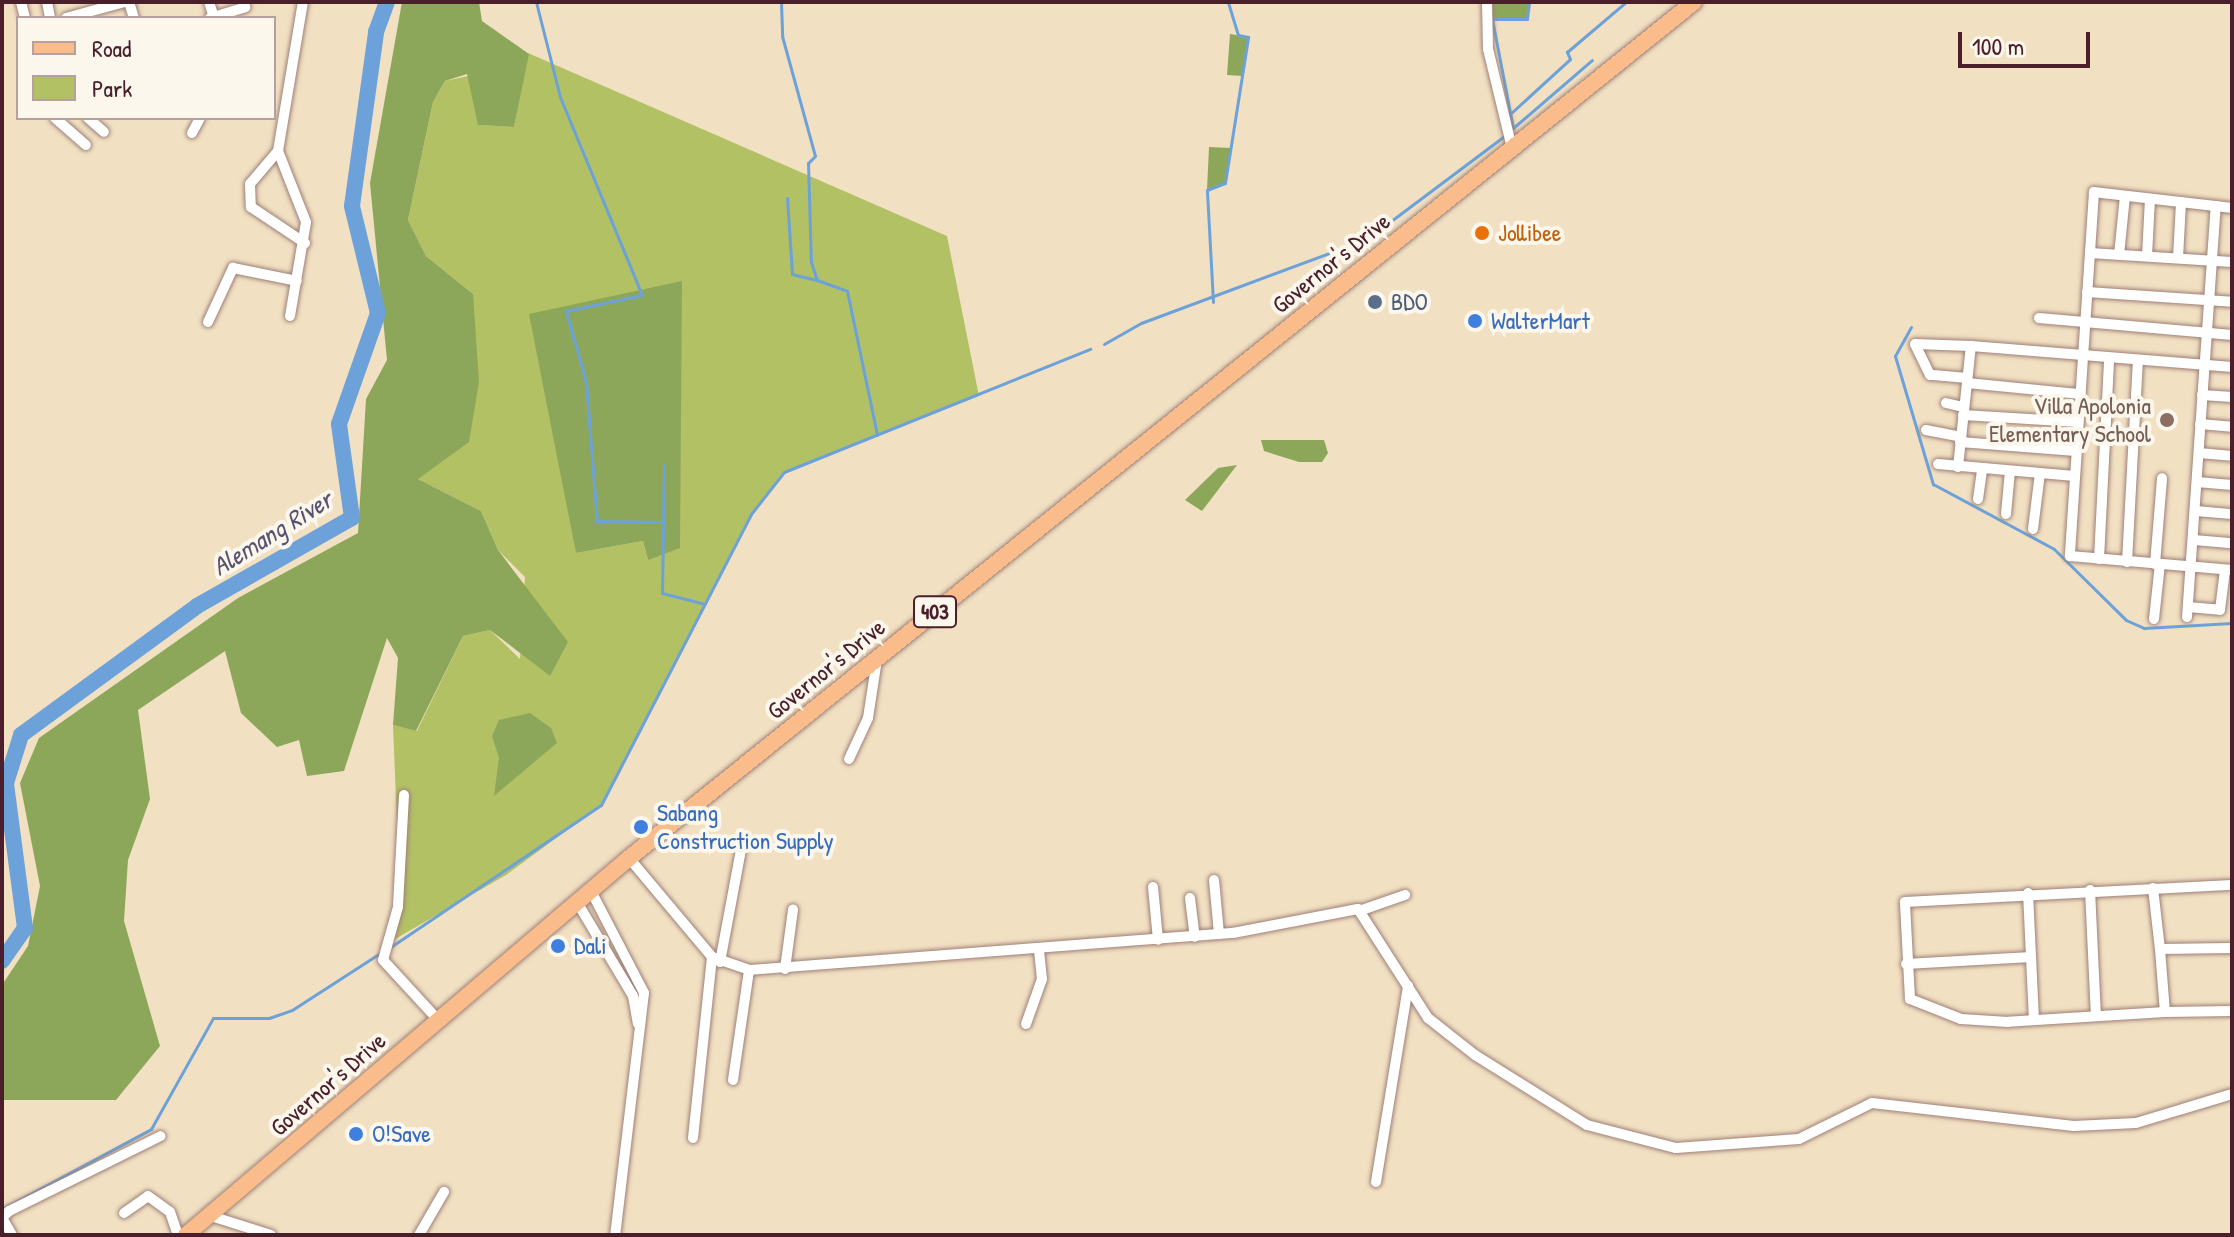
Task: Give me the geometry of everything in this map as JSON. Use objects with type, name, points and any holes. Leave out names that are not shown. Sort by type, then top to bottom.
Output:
[{"type":"main road","name":"Governor's Drive","points":[[186,1235],[629,858],[1694,2]]},
{"type":"street","points":[[74,16],[127,2]]},
{"type":"street","points":[[303,2],[278,151],[250,184],[251,207],[305,243]]},
{"type":"street","points":[[1487,2],[1488,49],[1512,148]]},
{"type":"street","points":[[216,16],[245,9]]},
{"type":"street","points":[[57,120],[86,145]]},
{"type":"street","points":[[90,120],[104,132]]},
{"type":"street","points":[[192,133],[199,120]]},
{"type":"street","points":[[278,151],[304,214],[305,243],[290,316]]},
{"type":"street","points":[[2216,206],[2208,300],[2196,511],[2192,567],[2188,612],[2220,610],[2229,570],[2192,567],[2158,564],[2127,562],[2070,556],[2094,192],[2150,199],[2181,202],[2216,206],[2232,208]]},
{"type":"street","points":[[2119,255],[2125,196]]},
{"type":"street","points":[[2147,256],[2150,199]]},
{"type":"street","points":[[2178,258],[2181,202]]},
{"type":"street","points":[[2090,253],[2232,262]]},
{"type":"street","points":[[208,322],[233,268],[297,281]]},
{"type":"street","points":[[2087,292],[2232,302]]},
{"type":"street","points":[[2039,318],[2232,335]]},
{"type":"street","points":[[2080,394],[1930,375],[1915,344],[2232,367]]},
{"type":"street","points":[[1958,467],[1971,346]]},
{"type":"street","points":[[2099,559],[2109,359]]},
{"type":"street","points":[[2127,562],[2138,360]]},
{"type":"street","points":[[2202,395],[2232,397]]},
{"type":"street","points":[[1946,403],[1964,411],[2078,422]]},
{"type":"street","points":[[2200,424],[2232,427]]},
{"type":"street","points":[[1926,430],[1961,440],[2076,451]]},
{"type":"street","points":[[2199,453],[2232,456]]},
{"type":"street","points":[[1938,464],[2074,476]]},
{"type":"street","points":[[1978,499],[1982,469]]},
{"type":"street","points":[[2006,514],[2010,471]]},
{"type":"street","points":[[2033,529],[2040,473]]},
{"type":"street","points":[[2154,619],[2162,478]]},
{"type":"street","points":[[2197,482],[2232,485]]},
{"type":"street","points":[[2196,511],[2232,514]]},
{"type":"street","points":[[2194,540],[2232,543]]},
{"type":"street","points":[[849,759],[868,718],[877,659]]},
{"type":"street","points":[[404,795],[398,907],[383,960],[439,1021]]},
{"type":"street","points":[[693,1138],[716,959],[742,845]]},
{"type":"street","points":[[629,858],[716,959],[749,970],[1195,937],[1359,911],[1405,895]]},
{"type":"street","points":[[1214,880],[1219,934]]},
{"type":"street","points":[[2232,885],[1909,899],[1906,964],[1910,999],[1961,1019],[2034,1020],[2232,1011]]},
{"type":"street","points":[[1153,887],[1158,940]]},
{"type":"street","points":[[2153,888],[2165,1012]]},
{"type":"street","points":[[2090,890],[2096,1015]]},
{"type":"street","points":[[591,891],[644,993],[641,1043],[615,1235]]},
{"type":"street","points":[[2028,893],[2034,1020]]},
{"type":"street","points":[[1190,898],[1195,937]]},
{"type":"street","points":[[577,902],[634,997],[641,1043]]},
{"type":"street","points":[[785,969],[793,910]]},
{"type":"street","points":[[1359,911],[1428,1018],[1475,1055],[1587,1125],[1676,1148],[1799,1139],[1872,1103],[2074,1126],[2136,1123],[2232,1094]]},
{"type":"street","points":[[601,942],[614,935]]},
{"type":"street","points":[[2160,949],[2232,948]]},
{"type":"street","points":[[1026,1024],[1042,979],[1039,950]]},
{"type":"street","points":[[1906,964],[2031,957]]},
{"type":"street","points":[[733,1080],[749,970]]},
{"type":"street","points":[[1376,1182],[1408,986]]},
{"type":"street","points":[[12,1235],[2,1218],[9,1211],[161,1136]]},
{"type":"street","points":[[419,1235],[444,1192]]},
{"type":"street","points":[[124,1213],[148,1196],[170,1212],[178,1235]]},
{"type":"street","points":[[211,1216],[271,1235]]},
{"type":"green space","points":[[402,2],[479,2],[482,21],[529,54],[514,127],[478,125],[467,74],[445,81],[433,102],[408,220],[426,256],[473,294],[479,382],[469,442],[418,479],[481,511],[498,550],[568,642],[550,676],[490,630],[463,636],[416,731],[393,725],[398,658],[387,638],[344,771],[307,776],[299,740],[277,747],[241,713],[225,651],[138,710],[150,799],[128,860],[124,921],[160,1046],[116,1100],[2,1100],[2,985],[28,946],[40,886],[20,783],[39,738],[238,598],[358,533],[366,399],[387,360],[370,183]]},
{"type":"green space","points":[[1492,2],[1529,2],[1527,19],[1492,19]]},
{"type":"green space","points":[[1230,34],[1248,37],[1243,76],[1227,75]]},
{"type":"green space","points":[[528,53],[947,236],[979,396],[784,472],[751,514],[601,805],[506,875],[383,946],[398,907],[393,725],[417,731],[463,636],[490,630],[520,659],[525,577],[498,550],[481,511],[418,479],[473,294],[426,256],[408,220],[433,102],[445,81],[468,76],[479,125],[514,127]],"holes":[[[682,281],[648,560],[643,541],[576,553]]]},
{"type":"green space","points":[[1209,147],[1231,148],[1225,183],[1207,190]]},
{"type":"green space","points":[[682,281],[680,548],[648,560],[643,541],[576,553],[529,314]]},
{"type":"green space","points":[[1261,440],[1324,440],[1328,453],[1322,462],[1299,462],[1264,451]]},
{"type":"green space","points":[[1237,465],[1202,511],[1185,500],[1218,468]]},
{"type":"green space","points":[[530,713],[551,728],[557,743],[494,796],[499,758],[492,736],[499,720]]},
{"type":"waterway","name":"Alemang River","points":[[2,961],[25,928],[6,783],[21,735],[197,606],[352,518],[339,424],[378,313],[352,206],[376,32],[387,2]]},
{"type":"waterway","points":[[536,2],[560,97],[642,295],[566,311],[586,382],[597,521],[662,522]]},
{"type":"waterway","points":[[781,2],[782,36],[815,156],[808,163],[811,262],[817,280],[847,291],[877,435]]},
{"type":"waterway","points":[[1213,302],[1207,190],[1225,183],[1248,37],[1238,35],[1228,2]]},
{"type":"waterway","points":[[1513,128],[1492,19],[1527,19],[1529,2]]},
{"type":"waterway","points":[[1510,114],[1570,59],[1567,52],[1626,2]]},
{"type":"waterway","points":[[1513,128],[1592,60]]},
{"type":"waterway","points":[[1104,344],[1141,323],[1367,239],[1503,137]]},
{"type":"waterway","points":[[787,198],[792,274],[816,280]]},
{"type":"waterway","points":[[1911,327],[1895,356],[1933,484],[2054,549],[2126,620],[2144,628],[2232,623]]},
{"type":"waterway","points":[[392,946],[601,805],[751,514],[784,472],[1090,349]]},
{"type":"waterway","points":[[664,465],[662,593],[705,604]]},
{"type":"waterway","points":[[2,1209],[151,1129],[213,1018],[269,1018],[292,1010],[380,953]]},
{"type":"place","name":"Jollibee","points":[[1482,233]]},
{"type":"place","name":"BDO","points":[[1375,302]]},
{"type":"place","name":"WalterMart","points":[[1475,321]]},
{"type":"place","name":"Villa Apolonia Elementary School","points":[[2167,420]]},
{"type":"place","name":"Sabang Construction Supply","points":[[641,827]]},
{"type":"place","name":"Dali","points":[[558,946]]},
{"type":"place","name":"O!Save","points":[[356,1134]]}]
